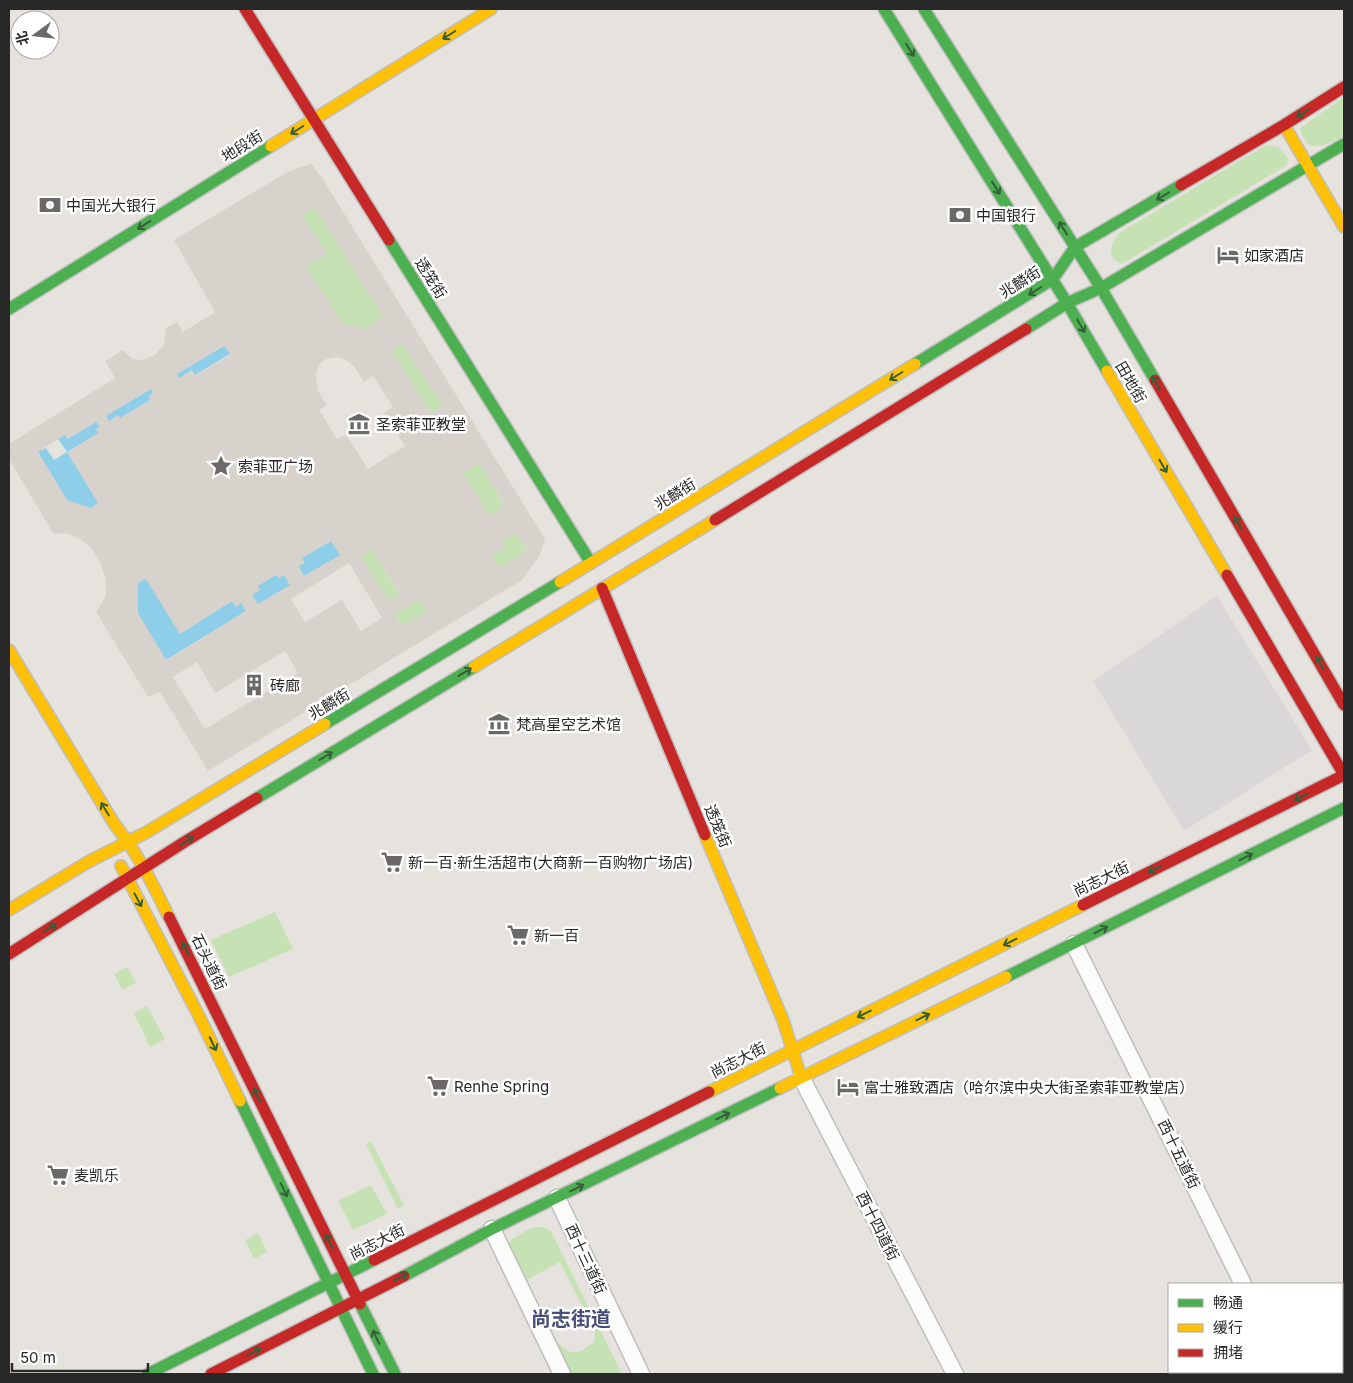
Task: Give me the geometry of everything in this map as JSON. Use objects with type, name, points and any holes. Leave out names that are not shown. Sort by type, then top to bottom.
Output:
[{"type":"main road","name":"透笼街","points":[[245,9],[591,563]]},
{"type":"main road","name":"地段街","points":[[9,309],[491,9]]},
{"type":"main road","name":"田地街","points":[[884,9],[1053,279],[1344,775]]},
{"type":"main road","name":"田地街","points":[[924,9],[1101,288],[1344,706]]},
{"type":"main road","name":"兆麟街","points":[[9,910],[88,862],[110,844],[130,842],[591,563],[1053,279],[1075,247],[1344,88]]},
{"type":"main road","points":[[1284,125],[1344,227]]},
{"type":"main road","points":[[9,954],[186,841],[832,449],[1067,303],[1101,288],[1344,144]]},
{"type":"main road","name":"透笼街","points":[[602,588],[783,1020],[801,1077]]},
{"type":"main road","name":"石头道街","points":[[9,650],[115,825],[130,842],[145,868],[395,1374]]},
{"type":"main road","name":"尚志大街","points":[[148,1374],[1344,775]]},
{"type":"main road","points":[[211,1374],[341,1309],[492,1229],[1074,944],[1344,808]]},
{"type":"main road","points":[[110,844],[199,1016],[373,1374]]},
{"type":"street","name":"西十五道街","points":[[1074,944],[1243,1283]]},
{"type":"street","name":"西十四道街","points":[[801,1077],[955,1374]]},
{"type":"street","name":"西十三道街","points":[[557,1198],[640,1374]]},
{"type":"street","points":[[492,1229],[562,1374]]},
{"type":"shaded area","name":"索菲亚广场","points":[[311,164],[321,176],[545,539],[540,555],[522,580],[208,771],[160,692],[148,697],[96,612],[106,596],[106,580],[101,564],[93,550],[83,541],[69,534],[53,533],[9,459],[9,444],[115,378],[105,361],[123,350],[132,359],[143,360],[155,355],[164,345],[166,328],[177,322],[183,332],[215,312],[174,240],[294,169]],"holes":[[[315,207],[383,317],[365,329],[342,323],[306,267],[327,254],[302,215]],[[402,343],[443,406],[431,413],[391,351]],[[224,346],[230,355],[196,375],[192,370],[177,374]],[[337,357],[346,360],[354,366],[364,382],[373,376],[393,407],[384,413],[405,446],[368,469],[346,434],[337,439],[319,410],[327,405],[318,391],[316,374],[319,365],[326,359]],[[149,396],[150,399],[120,418],[118,415],[109,420],[106,416]],[[96,422],[97,433],[67,452],[67,500],[38,452],[65,435],[67,440]],[[480,463],[505,506],[489,516],[463,473]],[[516,533],[528,550],[499,568],[492,556],[506,547],[502,541]],[[331,541],[305,576],[303,558]],[[372,549],[400,594],[389,601],[361,556]],[[349,563],[382,618],[361,631],[342,600],[305,622],[291,599]],[[279,578],[258,604],[261,590],[258,586]],[[420,599],[427,612],[401,626],[395,614]],[[232,601],[236,607],[246,611],[167,660],[180,634]],[[285,651],[298,673],[205,729],[173,677],[197,662],[215,693]]]},
{"type":"shaded area","points":[[1217,596],[1312,750],[1184,831],[1093,681]]},
{"type":"green space","points":[[1344,97],[1344,136],[1324,145],[1312,146],[1307,143],[1300,128]]},
{"type":"green space","points":[[1266,145],[1279,147],[1288,158],[1287,165],[1122,264],[1113,259],[1112,245],[1119,233]]},
{"type":"green space","points":[[315,207],[383,317],[365,329],[342,323],[306,267],[302,215]]},
{"type":"green space","points":[[402,343],[443,406],[431,413],[391,351]]},
{"type":"green space","points":[[480,463],[505,507],[489,516],[463,473]]},
{"type":"green space","points":[[516,533],[528,551],[499,568],[492,556],[506,547],[502,541]]},
{"type":"green space","points":[[372,549],[400,595],[388,602],[361,556]]},
{"type":"green space","points":[[420,599],[428,612],[402,626],[394,614]]},
{"type":"green space","points":[[275,912],[293,949],[229,977],[211,940]]},
{"type":"green space","points":[[127,967],[136,983],[122,990],[114,974]]},
{"type":"green space","points":[[147,1006],[165,1039],[150,1047],[134,1013]]},
{"type":"green space","points":[[371,1141],[404,1205],[398,1209],[366,1144]]},
{"type":"green space","points":[[371,1185],[387,1214],[353,1230],[338,1201]]},
{"type":"green space","points":[[533,1227],[543,1227],[551,1231],[622,1374],[566,1374],[528,1285],[558,1343],[567,1350],[576,1352],[584,1349],[594,1342],[595,1331],[560,1262],[521,1283],[507,1248],[512,1239]]},
{"type":"green space","points":[[258,1233],[267,1252],[254,1259],[245,1240]]},
{"type":"water","points":[[224,346],[230,354],[195,375],[192,370],[179,378],[177,374]]},
{"type":"water","points":[[151,389],[153,393],[149,396],[150,400],[120,418],[118,415],[109,421],[106,416]]},
{"type":"water","points":[[96,422],[100,426],[96,429],[98,433],[67,452],[58,439],[65,435],[68,439]]},
{"type":"water","points":[[46,448],[54,460],[67,452],[98,503],[91,508],[67,500],[38,452]]},
{"type":"water","points":[[331,541],[340,555],[304,576],[299,566],[305,563],[302,558]]},
{"type":"water","points":[[276,575],[279,578],[284,575],[290,585],[258,604],[252,595],[260,590],[258,586]]},
{"type":"water","points":[[146,579],[180,634],[232,601],[236,607],[241,603],[246,611],[166,660],[138,613],[138,583]]},
{"type":"traffic: fast","points":[[884,9],[1067,303],[1107,371]]},
{"type":"traffic: fast","points":[[924,9],[1101,288],[1155,380]]},
{"type":"traffic: fast","points":[[1026,329],[1067,303],[1101,288],[1344,144]]},
{"type":"traffic: fast","points":[[9,309],[271,146]]},
{"type":"traffic: fast","points":[[915,364],[1053,279],[1075,247],[1181,185]]},
{"type":"traffic: fast","points":[[389,240],[591,563]]},
{"type":"traffic: fast","points":[[325,724],[560,582]]},
{"type":"traffic: fast","points":[[257,798],[474,667]]},
{"type":"traffic: fast","points":[[1006,977],[1344,808]]},
{"type":"traffic: fast","points":[[404,1276],[492,1229],[780,1088]]},
{"type":"traffic: fast","points":[[240,1101],[373,1374]]},
{"type":"traffic: fast","points":[[148,1374],[374,1260]]},
{"type":"traffic: fast","points":[[360,1304],[395,1374]]},
{"type":"traffic: slow","points":[[271,146],[491,9]]},
{"type":"traffic: slow","points":[[1284,125],[1344,227]]},
{"type":"traffic: slow","points":[[560,582],[915,364]]},
{"type":"traffic: slow","points":[[1107,371],[1227,575]]},
{"type":"traffic: slow","points":[[474,667],[715,520]]},
{"type":"traffic: slow","points":[[9,650],[115,825],[138,858],[169,917]]},
{"type":"traffic: slow","points":[[9,910],[88,862],[147,832],[325,724]]},
{"type":"traffic: slow","points":[[705,835],[783,1020],[801,1077]]},
{"type":"traffic: slow","points":[[121,866],[199,1016],[240,1101]]},
{"type":"traffic: slow","points":[[709,1092],[1083,905]]},
{"type":"traffic: slow","points":[[780,1088],[1006,977]]},
{"type":"traffic: jam","points":[[245,9],[389,240]]},
{"type":"traffic: jam","points":[[1181,185],[1284,125],[1344,87]]},
{"type":"traffic: jam","points":[[715,520],[1026,329]]},
{"type":"traffic: jam","points":[[1155,380],[1344,705]]},
{"type":"traffic: jam","points":[[1227,575],[1344,775]]},
{"type":"traffic: jam","points":[[602,588],[705,835]]},
{"type":"traffic: jam","points":[[1083,905],[1344,775]]},
{"type":"traffic: jam","points":[[9,954],[257,798]]},
{"type":"traffic: jam","points":[[169,917],[360,1304]]},
{"type":"traffic: jam","points":[[374,1260],[709,1092]]},
{"type":"traffic: jam","points":[[211,1374],[404,1276]]},
{"type":"place","name":"中国光大银行","points":[[50,205]]},
{"type":"place","name":"中国银行","points":[[960,215]]},
{"type":"place","name":"如家酒店","points":[[1228,255]]},
{"type":"place","name":"圣索菲亚教堂","points":[[359,424]]},
{"type":"place","name":"索菲亚广场","points":[[221,466]]},
{"type":"place","name":"砖廊","points":[[254,685]]},
{"type":"place","name":"梵高星空艺术馆","points":[[499,724]]},
{"type":"place","name":"新一百·新生活超市(大商新一百购物广场店)","points":[[392,862]]},
{"type":"place","name":"新一百","points":[[518,935]]},
{"type":"place","name":"Renhe Spring","points":[[438,1086]]},
{"type":"place","name":"富士雅致酒店（哈尔滨中央大街圣索菲亚教堂店）","points":[[848,1087]]},
{"type":"place","name":"麦凯乐","points":[[58,1175]]},
{"type":"district","name":"尚志街道","points":[[571,1319]]}]
